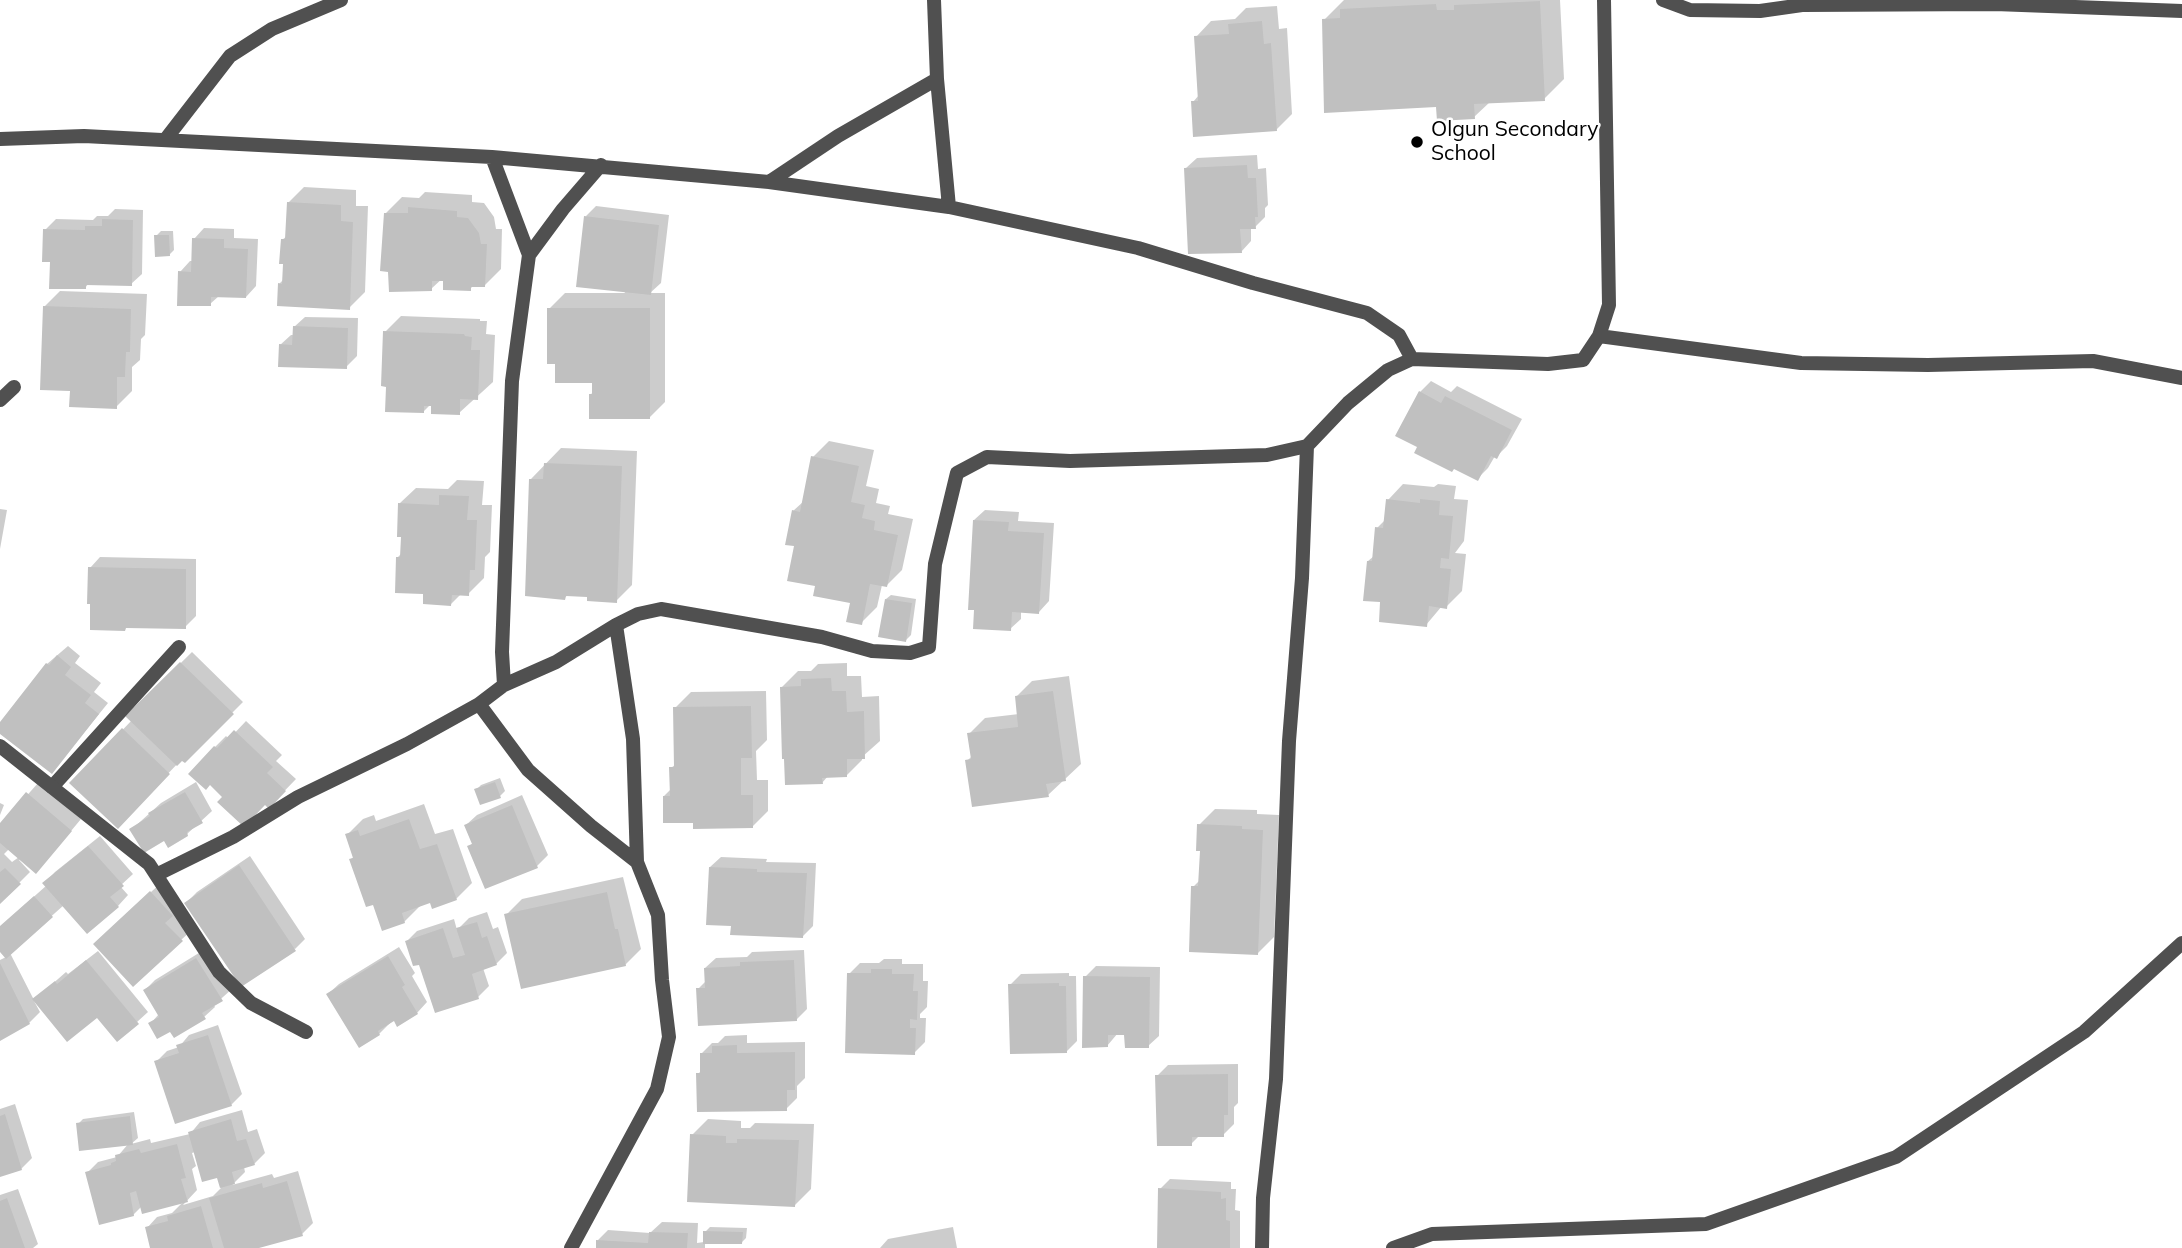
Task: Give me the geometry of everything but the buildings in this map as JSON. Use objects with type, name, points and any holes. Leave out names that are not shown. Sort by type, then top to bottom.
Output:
[{"type":"street","points":[[164,140],[230,56],[307,7],[341,0]]},
{"type":"street","points":[[934,0],[937,79],[950,207]]},
{"type":"street","points":[[156,875],[233,837],[336,777],[407,744],[480,704],[504,685],[556,662],[615,625],[638,614],[661,609],[822,637],[872,651],[910,653],[929,646],[935,564],[957,473],[987,457],[1070,461],[1267,455],[1307,446],[1358,394],[1388,370],[1412,359],[1548,364],[1583,360],[1599,336],[1609,306],[1604,0]]},
{"type":"street","points":[[1663,0],[1690,10],[1760,11],[1804,2],[1995,4],[2182,11]]},
{"type":"street","points":[[769,182],[838,136],[937,79]]},
{"type":"street","points":[[0,139],[84,136],[492,157],[769,182],[950,207],[1138,248],[1253,283],[1367,313],[1399,335],[1412,359]]},
{"type":"street","points":[[492,157],[529,255],[512,381],[502,652],[504,685]]},
{"type":"street","points":[[529,255],[563,209],[601,165]]},
{"type":"street","points":[[1599,336],[1801,363],[1928,365],[2093,361],[2182,378]]},
{"type":"street","points":[[0,400],[14,387]]},
{"type":"street","points":[[1262,1248],[1263,1198],[1276,1079],[1289,754],[1303,578],[1307,446]]},
{"type":"street","points":[[571,1248],[657,1089],[669,1037],[658,915],[637,862],[633,739],[615,625]]},
{"type":"street","points":[[52,787],[179,647]]},
{"type":"street","points":[[480,704],[528,770],[591,826],[637,862]]},
{"type":"street","points":[[0,746],[149,864],[219,972],[251,1003],[306,1032]]},
{"type":"street","points":[[1393,1248],[1432,1234],[1706,1224],[1896,1157],[2084,1032],[2182,943]]},
{"type":"place","name":"Olgun Secondary School","points":[[1417,142]]}]
